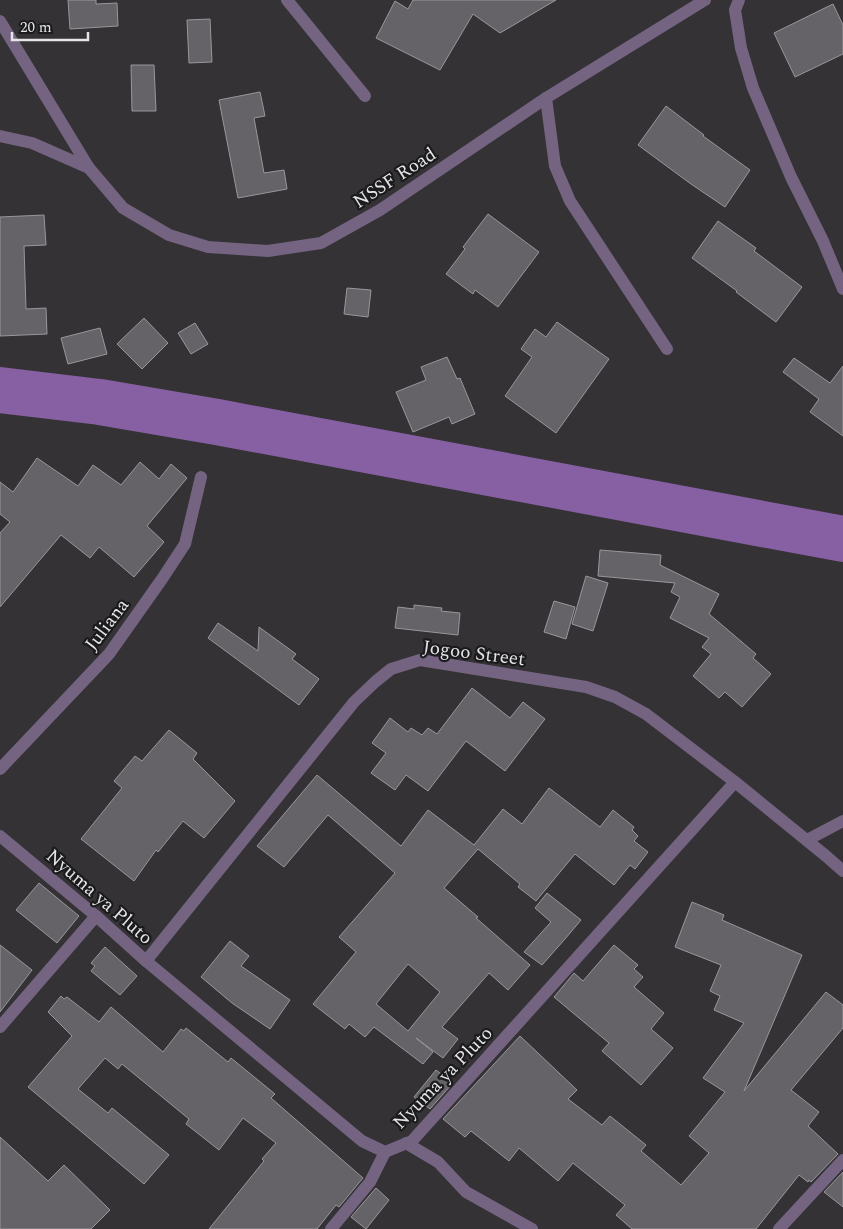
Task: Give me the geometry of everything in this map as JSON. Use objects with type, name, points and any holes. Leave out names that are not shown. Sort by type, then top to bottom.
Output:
[{"type":"street","points":[[287,0],[365,96]]},
{"type":"street","name":"NSSF Road","points":[[0,21],[89,168],[123,208],[169,235],[208,247],[268,251],[322,243],[380,210],[546,98],[705,0]]},
{"type":"street","points":[[739,0],[735,10],[736,20],[741,48],[753,88],[791,177],[823,241],[843,289]]},
{"type":"street","points":[[546,98],[555,166],[570,201],[668,349]]},
{"type":"street","points":[[0,136],[32,143],[89,168]]},
{"type":"street","name":"Juliana","points":[[0,769],[108,654],[162,579],[185,544],[201,477]]},
{"type":"street","name":"Jogoo Street","points":[[146,961],[354,702],[391,669],[420,660],[586,687],[615,697],[646,714],[735,782],[843,871]]},
{"type":"street","name":"Nyuma ya Pluto","points":[[0,836],[96,916],[146,961],[362,1141],[385,1152],[412,1141],[735,782]]},
{"type":"street","points":[[807,840],[843,821]]},
{"type":"street","points":[[0,1027],[96,916]]},
{"type":"street","points":[[406,1143],[438,1162],[466,1192],[532,1229]]},
{"type":"street","points":[[331,1229],[370,1182],[385,1152]]},
{"type":"street","points":[[780,1229],[843,1160]]},
{"type":"building","points":[[68,0],[96,0],[96,4],[117,3],[118,26],[70,29]]},
{"type":"building","points":[[413,0],[556,0],[500,33],[473,14],[440,70],[376,38],[395,1],[408,9]]},
{"type":"building","points":[[833,4],[843,25],[843,54],[795,77],[774,33]]},
{"type":"building","points":[[210,19],[212,62],[189,63],[187,20]]},
{"type":"building","points":[[131,65],[154,65],[156,111],[132,111]]},
{"type":"building","points":[[260,92],[265,116],[254,118],[264,173],[284,170],[287,189],[238,198],[219,100]]},
{"type":"building","points":[[666,106],[750,170],[725,207],[638,145]]},
{"type":"building","points":[[488,214],[539,252],[498,307],[475,290],[473,294],[446,274],[465,249],[463,247]]},
{"type":"building","points":[[44,215],[46,245],[24,246],[26,309],[46,308],[47,334],[0,336],[0,217]]},
{"type":"building","points":[[718,221],[756,248],[754,251],[802,287],[776,322],[692,258]]},
{"type":"building","points":[[347,288],[371,290],[368,317],[344,314]]},
{"type":"building","points":[[144,318],[168,343],[142,369],[117,344]]},
{"type":"building","points":[[557,322],[609,359],[556,433],[505,396],[532,357],[521,349],[535,329],[546,337]]},
{"type":"building","points":[[195,323],[208,344],[191,354],[178,333]]},
{"type":"building","points":[[100,328],[107,354],[68,364],[61,338]]},
{"type":"building","points":[[447,357],[457,379],[460,378],[475,414],[452,424],[449,417],[413,432],[396,392],[426,380],[421,367]]},
{"type":"building","points":[[794,358],[830,383],[843,366],[843,436],[810,412],[819,399],[783,372]]},
{"type":"building","points":[[37,458],[78,486],[93,465],[121,485],[140,462],[159,479],[171,464],[187,478],[147,526],[164,542],[134,577],[99,547],[90,558],[61,535],[0,607],[0,533],[10,522],[0,514],[0,482],[13,492]]},
{"type":"building","points":[[600,550],[661,555],[660,565],[719,594],[709,614],[756,654],[753,658],[771,674],[742,707],[725,692],[719,698],[693,676],[711,654],[702,647],[709,638],[670,618],[680,597],[671,592],[675,583],[598,576]]},
{"type":"building","points":[[586,576],[608,583],[593,631],[572,624]]},
{"type":"building","points":[[554,601],[575,607],[566,639],[544,632]]},
{"type":"building","points":[[414,605],[442,608],[441,611],[460,613],[458,635],[395,628],[398,607],[414,609]]},
{"type":"building","points":[[218,623],[258,651],[259,627],[296,654],[292,659],[319,679],[299,705],[208,638]]},
{"type":"building","points":[[472,688],[510,718],[523,702],[545,719],[505,771],[466,741],[428,791],[406,775],[395,790],[371,773],[386,753],[372,743],[390,718],[408,732],[411,728],[422,735],[428,728],[437,734]]},
{"type":"building","points":[[169,730],[197,753],[193,759],[235,801],[204,838],[183,821],[158,852],[156,850],[134,881],[81,839],[122,788],[114,781],[135,756],[142,761]]},
{"type":"building","points":[[317,775],[401,846],[428,810],[474,845],[503,809],[522,824],[549,788],[600,827],[613,810],[634,827],[632,830],[638,836],[634,841],[648,852],[635,869],[630,865],[614,885],[575,854],[536,901],[518,887],[520,884],[478,849],[444,888],[530,965],[508,990],[489,973],[442,1027],[458,1039],[443,1058],[416,1038],[433,1052],[423,1064],[374,1027],[365,1037],[349,1024],[345,1029],[313,1004],[356,952],[339,937],[395,873],[328,815],[284,867],[257,846]],"holes":[[[408,964],[440,992],[408,1031],[376,1004]]]},
{"type":"building","points":[[39,883],[79,916],[57,943],[16,910]]},
{"type":"building","points":[[547,893],[581,920],[542,965],[524,952],[551,922],[535,908]]},
{"type":"building","points":[[692,902],[724,915],[722,920],[802,955],[744,1091],[826,992],[843,1005],[843,1028],[791,1090],[819,1112],[808,1126],[838,1154],[811,1182],[809,1180],[808,1182],[799,1175],[756,1229],[632,1229],[616,1215],[625,1205],[573,1163],[558,1181],[519,1148],[509,1161],[471,1131],[465,1137],[443,1119],[520,1036],[577,1090],[568,1099],[602,1125],[610,1116],[646,1145],[641,1151],[681,1185],[709,1153],[689,1136],[725,1092],[703,1078],[744,1023],[714,1010],[720,996],[710,991],[721,965],[675,947]]},
{"type":"building","points":[[230,941],[249,956],[241,966],[290,1000],[270,1029],[232,1003],[201,977]]},
{"type":"building","points":[[0,945],[32,970],[0,1012]]},
{"type":"building","points":[[614,945],[638,965],[634,969],[643,977],[634,987],[664,1013],[651,1029],[673,1048],[641,1085],[602,1051],[609,1043],[554,997],[574,973],[583,981]]},
{"type":"building","points":[[105,947],[137,976],[120,995],[91,971],[95,966],[91,963]]},
{"type":"building","points":[[61,996],[64,999],[67,997],[99,1022],[111,1007],[163,1052],[181,1029],[184,1031],[186,1028],[228,1062],[231,1058],[275,1094],[271,1098],[363,1178],[339,1207],[336,1205],[317,1229],[209,1229],[264,1161],[262,1159],[276,1143],[243,1118],[219,1150],[186,1124],[189,1119],[122,1064],[118,1069],[105,1058],[78,1089],[108,1113],[112,1108],[169,1155],[144,1184],[28,1087],[72,1036],[48,1012]]},
{"type":"building","points":[[436,1070],[453,1083],[430,1109],[414,1097]]},
{"type":"building","points":[[0,1137],[48,1181],[64,1165],[110,1210],[91,1229],[0,1229]]},
{"type":"building","points":[[843,1172],[843,1207],[824,1192]]},
{"type":"building","points":[[376,1188],[389,1200],[366,1229],[351,1217]]},
{"type":"waterway","points":[[0,390],[100,402],[217,422],[843,539]]}]
